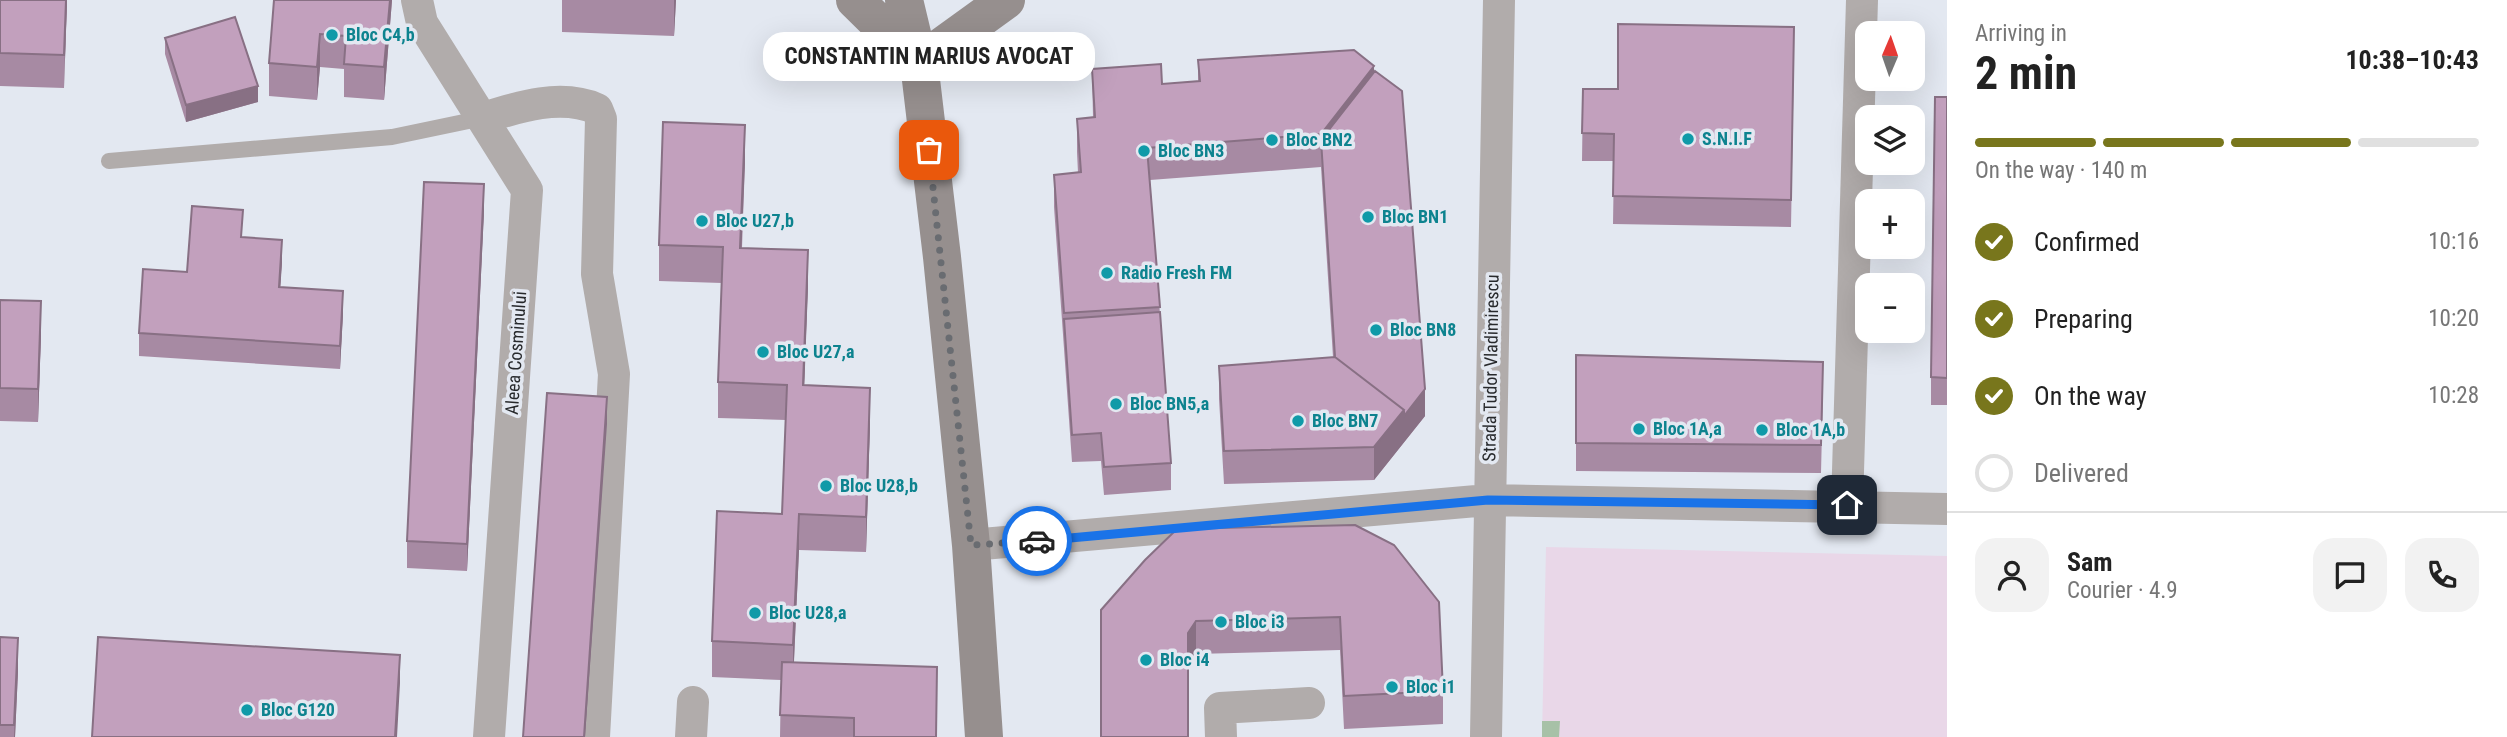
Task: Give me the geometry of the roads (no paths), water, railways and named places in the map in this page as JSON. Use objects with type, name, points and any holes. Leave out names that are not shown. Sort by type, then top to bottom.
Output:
[{"type":"street","name":"Aleea Cosminului","points":[[417,0],[422,23],[527,190],[489,737]]},
{"type":"street","points":[[855,0],[919,63]]},
{"type":"street","points":[[904,0],[919,63],[971,545],[984,737]]},
{"type":"street","points":[[919,63],[1006,0]]},
{"type":"street","name":"Strada Tudor Vladimirescu","points":[[1486,737],[1488,500],[1499,0]]},
{"type":"street","points":[[1847,505],[1862,0]]},
{"type":"street","points":[[483,118],[533,103],[554,103],[588,104],[597,109],[601,120],[597,274],[614,374],[594,737]]},
{"type":"street","points":[[971,545],[1488,500],[1947,509]]},
{"type":"street","points":[[691,737],[693,702]]},
{"type":"street","points":[[1221,737],[1220,708],[1309,703]]},
{"type":"lane","points":[[108,161],[392,136],[483,118]]},
{"type":"place","name":"Bloc C4,b","points":[[332,35]]},
{"type":"place","name":"S.N.I.F","points":[[1688,139]]},
{"type":"place","name":"Bloc BN2","points":[[1272,140]]},
{"type":"place","name":"CONSTANTIN MARIUS AVOCAT","points":[[929,150]]},
{"type":"place","name":"Bloc BN3","points":[[1144,151]]},
{"type":"place","name":"Bloc BN1","points":[[1368,217]]},
{"type":"place","name":"Bloc U27,b","points":[[702,221]]},
{"type":"place","name":"Radio Fresh FM","points":[[1107,273]]},
{"type":"place","name":"Bloc BN8","points":[[1376,330]]},
{"type":"place","name":"Bloc U27,a","points":[[763,352]]},
{"type":"place","name":"Bloc BN5,a","points":[[1116,404]]},
{"type":"place","name":"Bloc BN7","points":[[1298,421]]},
{"type":"place","name":"Bloc 1A,a","points":[[1639,429]]},
{"type":"place","name":"Bloc 1A,b","points":[[1762,430]]},
{"type":"place","name":"Bloc U28,b","points":[[826,486]]},
{"type":"place","name":"Bloc U28,a","points":[[755,613]]},
{"type":"place","name":"Bloc i3","points":[[1221,622]]},
{"type":"place","name":"Bloc i4","points":[[1146,660]]},
{"type":"place","name":"Bloc i1","points":[[1392,687]]},
{"type":"place","name":"Bloc G120","points":[[247,710]]}]
